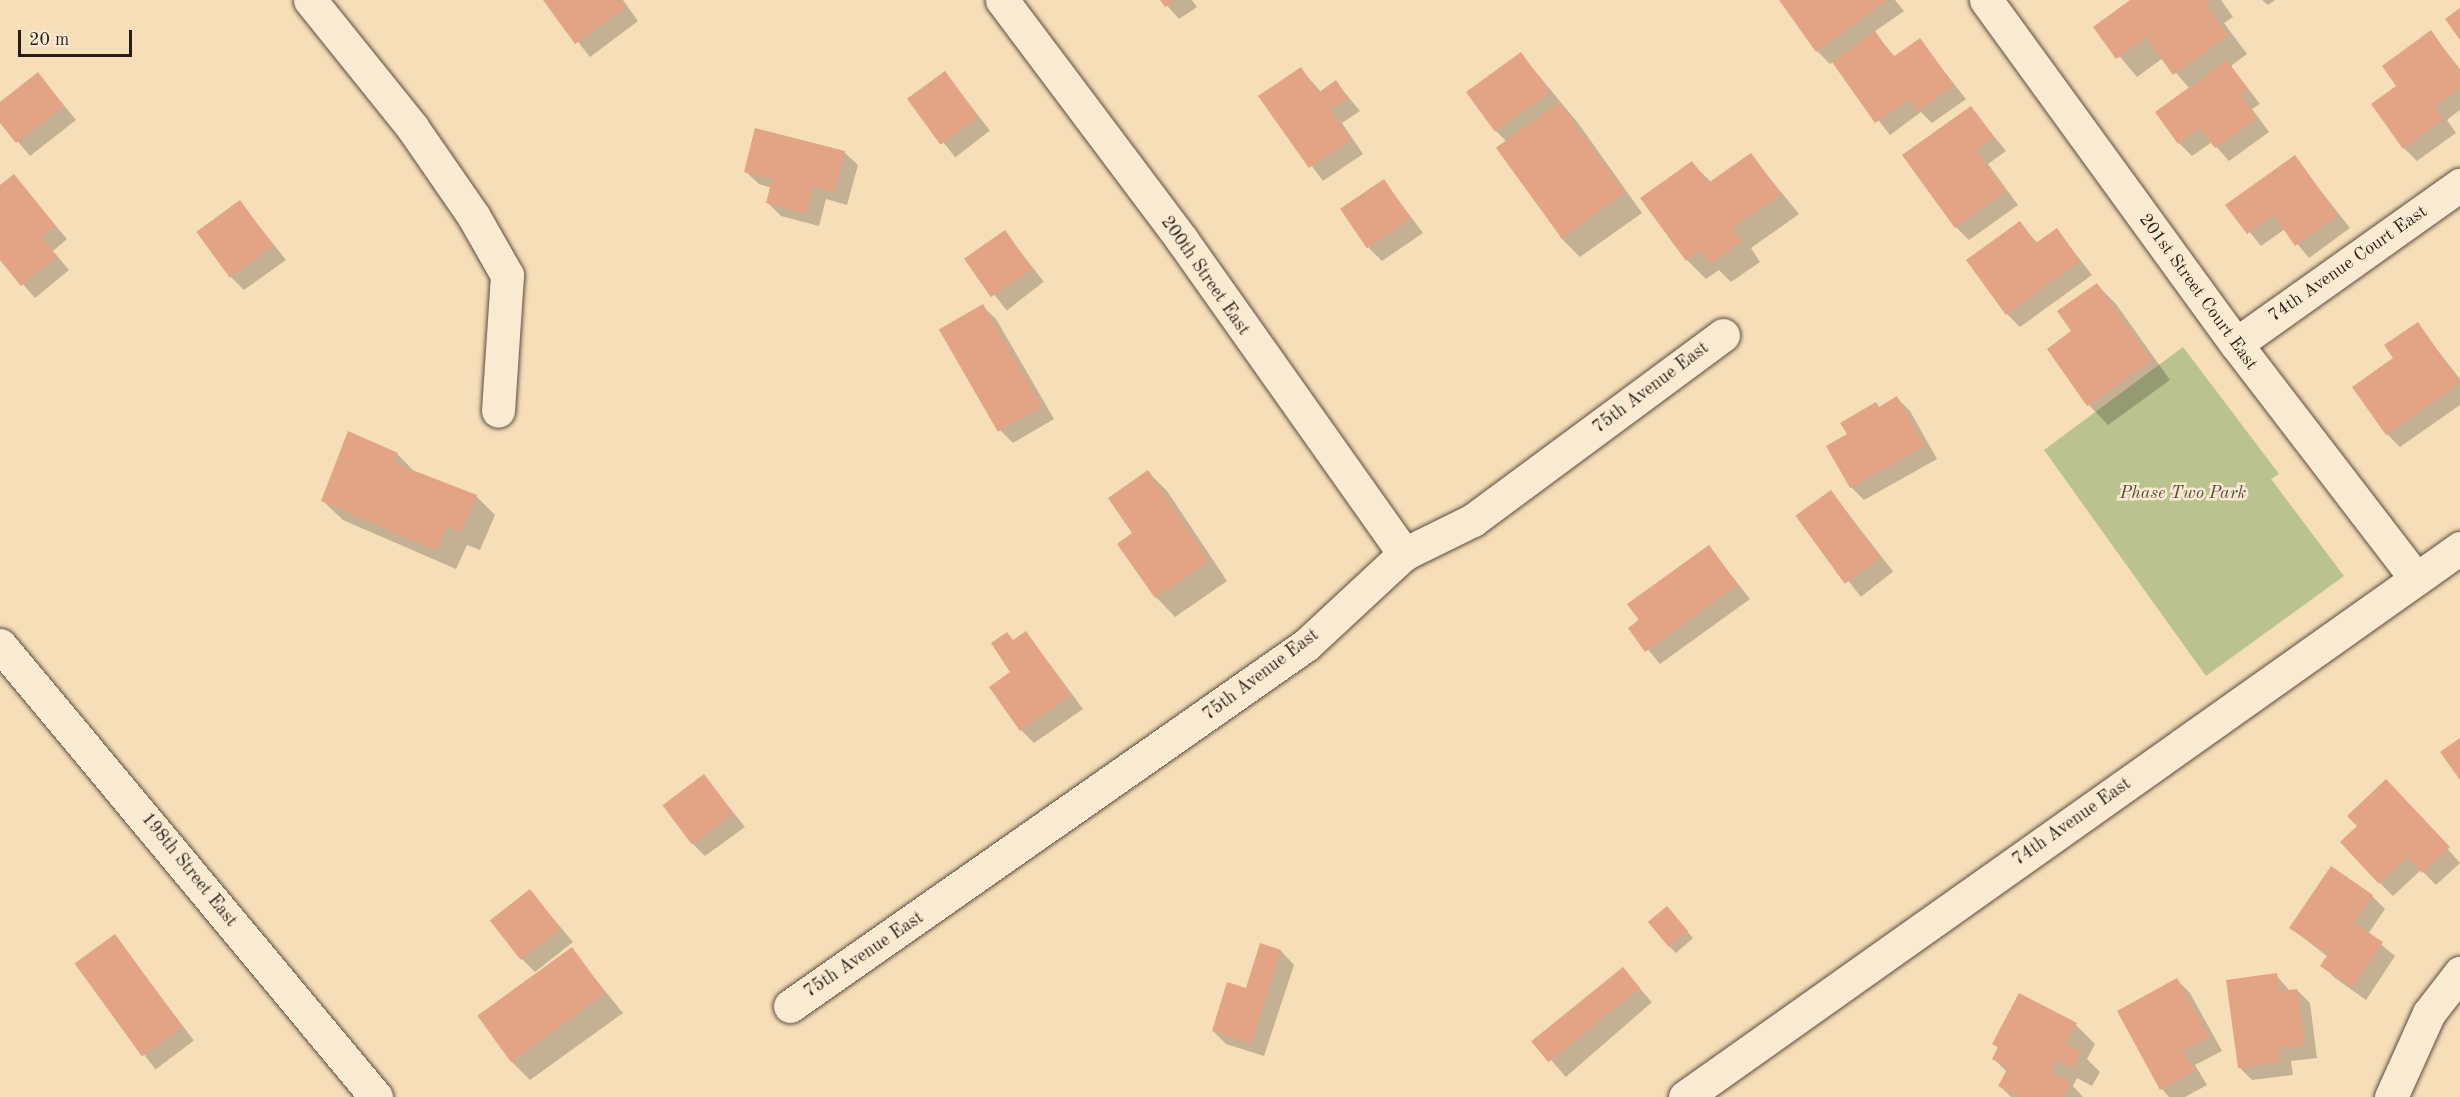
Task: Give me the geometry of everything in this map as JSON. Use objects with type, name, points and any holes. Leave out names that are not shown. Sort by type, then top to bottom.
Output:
[{"type":"street","points":[[310,0],[412,127],[474,216],[507,275],[498,411]]},
{"type":"street","name":"200th Street East","points":[[1002,0],[1182,240],[1404,554]]},
{"type":"street","name":"201st Street Court East","points":[[1986,0],[2236,344],[2416,579]]},
{"type":"street","name":"74th Avenue Court East","points":[[2236,344],[2460,185]]},
{"type":"street","name":"75th Avenue East","points":[[790,1006],[1306,645],[1404,554],[1473,520],[1723,335]]},
{"type":"street","name":"74th Avenue East","points":[[1685,1097],[2460,548]]},
{"type":"street","name":"198th Street East","points":[[0,645],[376,1097]]},
{"type":"street","points":[[2391,1097],[2429,1013],[2460,973]]},
{"type":"green space","name":"Phase Two Park","points":[[2183,347],[2279,474],[2271,479],[2344,576],[2206,676],[2044,450]]},
{"type":"building","points":[[543,0],[621,0],[626,7],[575,44]]},
{"type":"building","points":[[1160,0],[1175,0],[1165,7]]},
{"type":"building","points":[[1779,0],[1888,0],[1816,52]]},
{"type":"building","points":[[2130,0],[2211,0],[2206,4],[2228,35],[2173,75],[2146,37],[2116,59],[2093,27]]},
{"type":"building","points":[[2460,8],[2460,40],[2445,19]]},
{"type":"building","points":[[2431,30],[2460,72],[2460,88],[2435,106],[2444,119],[2403,149],[2371,104],[2396,86],[2382,66]]},
{"type":"building","points":[[1875,31],[1893,57],[1920,38],[1954,85],[1918,111],[1909,99],[1875,123],[1832,62]]},
{"type":"building","points":[[1521,52],[1550,92],[1495,132],[1466,92]]},
{"type":"building","points":[[2227,60],[2248,90],[2240,95],[2257,118],[2215,148],[2199,128],[2178,144],[2155,112]]},
{"type":"building","points":[[1301,67],[1318,93],[1336,80],[1348,98],[1330,109],[1351,140],[1309,168],[1258,96]]},
{"type":"building","points":[[945,71],[979,117],[940,145],[907,99]]},
{"type":"building","points":[[38,72],[64,106],[16,143],[0,123],[0,102]]},
{"type":"building","points":[[1559,102],[1625,193],[1562,238],[1496,148]]},
{"type":"building","points":[[1971,106],[1994,137],[1976,150],[2006,191],[1955,228],[1902,155]]},
{"type":"building","points":[[755,128],[845,151],[834,193],[813,187],[806,214],[766,203],[772,179],[744,172]]},
{"type":"building","points":[[1751,153],[1781,194],[1733,228],[1742,242],[1711,264],[1701,250],[1686,261],[1640,198],[1692,161],[1708,183]]},
{"type":"building","points":[[2295,155],[2338,215],[2295,246],[2274,215],[2247,234],[2225,205]]},
{"type":"building","points":[[14,174],[55,225],[41,237],[57,256],[21,286],[0,260],[0,185]]},
{"type":"building","points":[[1384,179],[1411,219],[1367,248],[1340,209]]},
{"type":"building","points":[[240,200],[274,246],[230,278],[196,232]]},
{"type":"building","points":[[2020,221],[2036,243],[2057,228],[2080,261],[2006,315],[1966,260]]},
{"type":"building","points":[[1005,230],[1032,269],[991,297],[964,259]]},
{"type":"building","points":[[2097,283],[2152,360],[2087,406],[2047,349],[2071,331],[2057,311]]},
{"type":"building","points":[[983,304],[1042,406],[998,432],[939,330]]},
{"type":"building","points":[[2418,322],[2460,383],[2386,435],[2352,387],[2393,358],[2384,345]]},
{"type":"building","points":[[1897,396],[1925,446],[1850,488],[1826,446],[1847,434],[1840,423],[1876,402],[1879,407]]},
{"type":"building","points":[[348,431],[398,453],[394,463],[477,495],[461,532],[447,526],[437,551],[321,501]]},
{"type":"building","points":[[1148,470],[1209,561],[1155,598],[1117,544],[1132,533],[1108,498]]},
{"type":"building","points":[[1831,490],[1880,558],[1845,584],[1795,516]]},
{"type":"building","points":[[1709,545],[1738,585],[1645,652],[1628,628],[1639,620],[1627,604]]},
{"type":"building","points":[[1026,631],[1071,695],[1020,731],[989,687],[1010,672],[991,643],[1007,632],[1013,640]]},
{"type":"building","points":[[2460,738],[2460,780],[2440,752]]},
{"type":"building","points":[[704,774],[733,813],[692,844],[662,805]]},
{"type":"building","points":[[2386,779],[2450,847],[2422,873],[2407,857],[2379,884],[2340,842],[2357,826],[2347,816]]},
{"type":"building","points":[[2331,866],[2373,895],[2354,923],[2383,942],[2352,988],[2320,966],[2328,954],[2289,928]]},
{"type":"building","points":[[530,889],[561,928],[521,960],[490,920]]},
{"type":"building","points":[[1667,906],[1688,931],[1669,947],[1648,922]]},
{"type":"building","points":[[115,934],[183,1027],[142,1056],[75,963]]},
{"type":"building","points":[[1260,943],[1281,950],[1251,1044],[1212,1031],[1227,982],[1246,988]]},
{"type":"building","points":[[572,947],[606,993],[511,1062],[477,1016]]},
{"type":"building","points":[[1623,967],[1640,988],[1548,1062],[1531,1041]]},
{"type":"building","points":[[2277,973],[2279,991],[2297,989],[2305,1045],[2278,1048],[2280,1062],[2238,1068],[2226,980]]},
{"type":"building","points":[[2177,978],[2210,1037],[2183,1051],[2195,1071],[2160,1090],[2117,1011]]},
{"type":"building","points":[[2019,993],[2077,1023],[2066,1044],[2081,1051],[2073,1068],[2057,1060],[2051,1072],[2070,1082],[2063,1097],[2019,1097],[1998,1086],[2008,1068],[1992,1059],[1998,1047],[1992,1044]]}]
